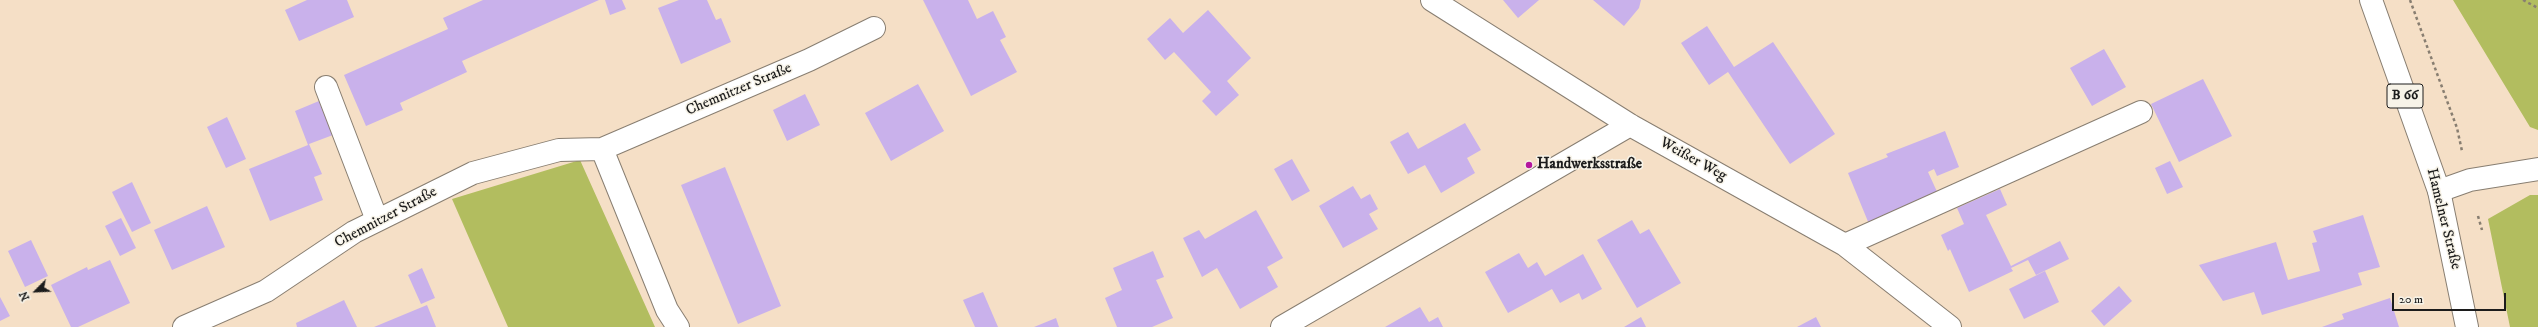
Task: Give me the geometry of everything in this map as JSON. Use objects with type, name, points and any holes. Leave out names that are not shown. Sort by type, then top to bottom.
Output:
[{"type":"street","name":"Weißer Weg","points":[[1432,0],[1630,125],[1845,245],[1950,327]]},
{"type":"street","name":"Hamelner Straße","points":[[2371,0],[2439,192],[2467,327]]},
{"type":"street","name":"Chemnitzer Straße","points":[[184,327],[266,291],[354,232],[473,173],[559,150],[602,149],[809,60],[874,28]]},
{"type":"street","points":[[326,87],[377,220]]},
{"type":"street","points":[[1845,245],[2141,112]]},
{"type":"street","points":[[1282,327],[1630,125]]},
{"type":"street","points":[[602,149],[667,310],[678,327]]},
{"type":"street","points":[[2439,192],[2470,180],[2538,169]]},
{"type":"path","points":[[2410,0],[2457,128],[2470,180]]},
{"type":"path","points":[[2523,0],[2538,8]]},
{"type":"green space","points":[[2453,0],[2538,0],[2538,130],[2530,127]]},
{"type":"green space","points":[[580,160],[655,327],[508,327],[452,199]]},
{"type":"green space","points":[[2530,195],[2538,195],[2538,327],[2510,327],[2488,219]]},
{"type":"building","points":[[307,0],[347,0],[354,17],[299,41],[285,10]]},
{"type":"building","points":[[483,0],[599,0],[462,61],[467,72],[400,103],[403,110],[366,126],[344,75],[448,29],[443,18]]},
{"type":"building","points":[[605,0],[622,0],[626,9],[610,15]]},
{"type":"building","points":[[679,0],[707,0],[716,20],[721,18],[731,42],[681,64],[658,8]]},
{"type":"building","points":[[923,0],[968,0],[977,19],[993,11],[1006,37],[1000,40],[1017,72],[971,96]]},
{"type":"building","points":[[1503,0],[1539,0],[1518,18]]},
{"type":"building","points":[[1593,0],[1641,0],[1639,8],[1624,26]]},
{"type":"building","points":[[1208,10],[1251,58],[1227,81],[1239,95],[1216,116],[1202,101],[1211,92],[1174,52],[1165,60],[1147,39],[1170,18],[1183,33]]},
{"type":"building","points":[[1707,26],[1734,67],[1773,42],[1835,134],[1790,164],[1728,72],[1709,85],[1681,43]]},
{"type":"building","points":[[2104,49],[2126,87],[2092,106],[2070,68]]},
{"type":"building","points":[[2203,79],[2232,136],[2179,162],[2151,104]]},
{"type":"building","points":[[918,84],[944,131],[891,161],[865,113]]},
{"type":"building","points":[[805,94],[820,125],[787,141],[773,110]]},
{"type":"building","points":[[319,101],[333,135],[309,144],[322,174],[314,177],[323,200],[270,221],[249,169],[308,145],[295,111]]},
{"type":"building","points":[[227,117],[246,159],[226,168],[207,127]]},
{"type":"building","points":[[1465,123],[1481,150],[1467,158],[1475,173],[1441,193],[1425,165],[1408,174],[1390,142],[1408,132],[1418,149]]},
{"type":"building","points":[[1945,131],[1959,167],[1937,176],[1934,169],[1928,172],[1939,196],[1869,224],[1848,173],[1888,157],[1886,154]]},
{"type":"building","points":[[1292,159],[1310,191],[1292,201],[1274,169]]},
{"type":"building","points":[[2170,161],[2183,187],[2167,194],[2155,168]]},
{"type":"building","points":[[725,167],[781,306],[738,324],[681,185]]},
{"type":"building","points":[[132,182],[151,223],[132,232],[112,192]]},
{"type":"building","points":[[1353,186],[1361,199],[1370,194],[1378,209],[1369,214],[1378,229],[1343,248],[1319,206]]},
{"type":"building","points":[[2000,189],[2007,205],[1986,215],[2011,266],[2060,241],[2069,259],[2036,275],[2028,260],[2011,268],[2013,271],[1969,292],[1950,249],[1948,251],[1941,235],[1964,224],[1957,208]]},
{"type":"building","points":[[207,206],[225,247],[172,270],[154,230]]},
{"type":"building","points":[[1256,210],[1283,258],[1267,267],[1278,287],[1240,309],[1217,268],[1202,277],[1183,238],[1199,230],[1205,239]]},
{"type":"building","points":[[2363,215],[2380,267],[2358,273],[2362,285],[2262,315],[2254,292],[2223,301],[2199,265],[2276,242],[2288,280],[2320,271],[2312,243],[2317,242],[2313,231]]},
{"type":"building","points":[[121,218],[136,248],[120,256],[105,226]]},
{"type":"building","points":[[1632,220],[1640,234],[1649,229],[1681,283],[1637,308],[1597,240]]},
{"type":"building","points":[[31,240],[48,276],[25,287],[8,251]]},
{"type":"building","points":[[1153,251],[1164,277],[1156,280],[1173,318],[1152,327],[1117,327],[1105,298],[1122,290],[1113,268]]},
{"type":"building","points":[[1519,253],[1528,268],[1537,262],[1545,276],[1583,254],[1602,289],[1582,300],[1579,293],[1560,303],[1552,289],[1508,313],[1485,272]]},
{"type":"building","points":[[110,260],[130,303],[78,327],[71,327],[51,285],[87,267],[88,270]]},
{"type":"building","points":[[422,268],[435,298],[421,304],[408,275]]},
{"type":"building","points":[[2045,271],[2059,302],[2024,319],[2009,289]]},
{"type":"building","points":[[2119,286],[2132,301],[2104,326],[2091,311]]},
{"type":"building","points":[[983,292],[998,327],[975,327],[963,300]]},
{"type":"building","points":[[0,297],[10,316],[0,321]]},
{"type":"building","points":[[2390,298],[2399,327],[2322,327],[2344,319],[2342,314]]},
{"type":"building","points":[[344,300],[357,327],[297,327],[296,323]]},
{"type":"building","points":[[427,305],[436,327],[374,327]]},
{"type":"building","points":[[1420,307],[1429,322],[1438,317],[1443,327],[1385,327]]},
{"type":"building","points":[[1641,317],[1646,327],[1624,327]]},
{"type":"building","points":[[1816,317],[1821,327],[1797,327]]},
{"type":"building","points":[[1056,318],[1059,327],[1034,327]]},
{"type":"place","name":"Handwerksstraße","points":[[1529,165]]}]
